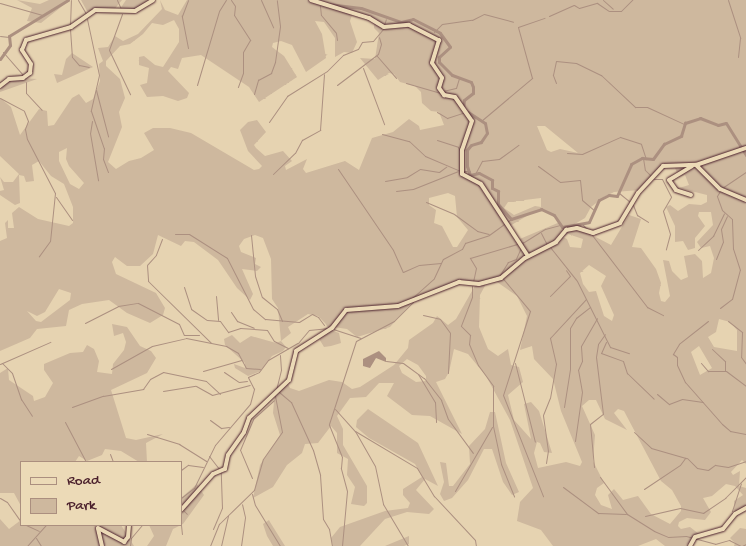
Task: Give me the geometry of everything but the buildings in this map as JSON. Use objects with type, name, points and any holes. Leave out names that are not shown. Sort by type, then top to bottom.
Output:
[{"type":"street","points":[[0,86],[9,79],[23,78],[31,69],[22,55],[22,44],[26,40],[71,27],[95,10],[137,11],[153,0]]},
{"type":"street","points":[[311,0],[369,18],[384,27],[409,25],[438,40],[432,63],[442,78],[439,88],[444,95],[455,97],[472,121],[462,150],[462,174],[481,184],[528,256]]},
{"type":"street","points":[[691,196],[675,190],[670,179],[695,165],[745,148]]},
{"type":"street","points":[[182,509],[215,472],[225,469],[228,455],[244,432],[249,418],[289,380],[296,351],[331,329],[342,313],[351,308],[398,306],[459,282],[479,284],[501,278],[528,256],[552,245],[566,230],[576,228],[592,233],[620,223],[638,192],[663,166],[695,165],[720,189],[746,200]]},
{"type":"street","points":[[690,546],[695,537],[723,529],[735,513],[746,508]]},
{"type":"street","points":[[102,546],[98,528],[124,542],[128,538],[129,526]]},
{"type":"green space","points":[[17,0],[40,4],[49,0],[70,0],[41,23],[27,21],[32,8]]},
{"type":"green space","points":[[81,0],[122,0],[113,11],[87,11]]},
{"type":"green space","points":[[126,0],[154,0],[139,11],[118,12]]},
{"type":"green space","points":[[160,0],[165,10],[178,15],[187,0],[746,0],[746,464],[742,460],[731,472],[733,475],[740,471],[739,486],[746,488],[746,508],[737,512],[734,510],[734,501],[743,495],[735,486],[726,484],[712,496],[703,498],[711,512],[705,520],[687,518],[679,522],[678,526],[681,529],[690,527],[699,534],[692,537],[689,546],[665,546],[656,539],[638,546],[553,546],[541,530],[517,521],[520,502],[533,488],[510,420],[486,376],[468,354],[454,349],[449,372],[445,379],[436,382],[462,434],[430,416],[412,415],[387,396],[394,383],[379,383],[366,397],[350,398],[337,416],[343,429],[343,445],[367,486],[367,503],[364,506],[351,504],[355,487],[347,475],[348,459],[337,453],[337,433],[331,426],[318,443],[305,444],[302,453],[287,465],[273,487],[253,498],[260,465],[280,435],[273,413],[275,390],[287,382],[290,388],[299,391],[329,380],[342,382],[352,389],[360,387],[394,365],[408,348],[409,340],[433,323],[437,316],[448,325],[456,319],[476,284],[465,282],[417,297],[390,327],[357,337],[347,329],[334,327],[331,330],[339,333],[341,343],[331,346],[324,347],[318,337],[329,329],[325,323],[318,316],[308,314],[288,327],[291,333],[281,341],[278,308],[272,299],[271,259],[263,238],[255,235],[244,239],[239,246],[241,252],[256,258],[255,264],[261,267],[257,271],[242,269],[253,294],[250,300],[237,288],[218,260],[194,242],[185,241],[181,246],[158,235],[153,254],[140,266],[127,266],[115,257],[112,262],[116,274],[156,293],[165,308],[163,315],[150,323],[127,313],[109,300],[82,304],[69,310],[66,326],[37,329],[30,338],[0,351],[0,241],[7,238],[5,223],[8,220],[8,228],[14,228],[12,213],[19,207],[38,219],[69,226],[73,223],[73,207],[64,184],[51,176],[39,161],[32,165],[34,181],[26,182],[24,176],[19,175],[20,203],[15,205],[0,195],[0,191],[4,190],[0,177],[4,182],[13,182],[19,174],[0,156],[0,98],[11,107],[20,135],[39,109],[47,111],[48,126],[54,125],[72,98],[79,94],[86,103],[93,99],[100,81],[99,64],[103,61],[98,48],[108,47],[115,36],[123,41],[138,34],[162,9]],"holes":[[[353,12],[374,19],[374,28],[379,33],[375,59],[360,58],[378,80],[389,73],[394,74],[400,82],[415,86],[421,92],[422,103],[431,111],[439,112],[444,125],[420,130],[419,126],[409,119],[393,132],[372,138],[359,170],[345,161],[306,173],[303,169],[307,159],[286,170],[285,166],[292,161],[283,151],[265,156],[254,145],[266,132],[257,120],[248,122],[240,130],[248,151],[262,166],[259,169],[254,170],[191,133],[170,128],[153,128],[144,133],[154,150],[141,158],[129,161],[116,169],[108,162],[122,127],[119,112],[125,98],[120,79],[106,66],[106,61],[120,46],[130,44],[143,34],[152,23],[163,25],[174,20],[179,29],[179,42],[163,67],[155,65],[144,56],[139,57],[139,65],[149,68],[147,83],[140,85],[147,97],[163,96],[178,101],[187,98],[189,93],[168,71],[171,67],[178,69],[182,58],[201,55],[249,87],[259,102],[297,77],[284,56],[272,47],[273,43],[281,41],[292,45],[306,72],[326,58],[322,34],[315,21],[324,22],[335,38],[335,57],[344,52],[352,53],[357,42],[350,21]],[[537,126],[545,126],[578,153],[560,149],[551,152],[547,150]],[[67,148],[66,159],[69,166],[84,183],[79,189],[70,184],[59,161],[59,152]],[[667,166],[674,166],[679,177],[685,175],[689,185],[679,188],[707,195],[707,202],[701,205],[689,204],[678,211],[670,205],[666,207],[675,226],[675,242],[683,241],[688,250],[695,248],[695,238],[705,226],[698,216],[699,212],[711,212],[713,225],[697,242],[701,248],[710,246],[714,258],[711,273],[703,278],[702,261],[695,254],[684,256],[688,277],[681,280],[672,271],[669,261],[663,260],[670,296],[665,302],[661,301],[659,293],[661,283],[656,269],[641,248],[632,247],[641,219],[629,215],[611,245],[573,225],[585,218],[591,207],[614,192],[640,190]],[[448,193],[455,196],[457,217],[468,230],[457,247],[453,247],[442,226],[434,223],[436,210],[429,205],[429,198]],[[541,198],[541,207],[535,206],[514,215],[504,208],[508,202]],[[543,211],[556,216],[560,222],[515,241],[508,227],[532,213]],[[568,234],[583,239],[581,248],[570,247],[567,239],[563,237]],[[589,265],[606,276],[601,286],[614,315],[612,321],[604,316],[596,291],[589,292],[583,284],[580,273]],[[497,282],[517,296],[527,316],[520,350],[532,346],[534,359],[553,379],[561,411],[582,462],[580,466],[566,462],[538,468],[534,453],[537,442],[540,443],[544,452],[552,453],[539,411],[531,402],[524,404],[531,439],[514,420],[508,395],[523,382],[519,367],[511,365],[508,349],[498,356],[488,349],[479,327],[480,295],[486,284]],[[59,289],[71,293],[70,300],[41,322],[36,321],[27,311],[37,316],[45,312]],[[719,319],[730,322],[737,330],[737,351],[714,347],[708,337],[716,332]],[[699,346],[712,368],[700,375],[691,352]],[[407,359],[418,365],[426,376],[426,381],[416,382],[402,373],[399,366]],[[589,400],[596,400],[605,419],[627,430],[614,413],[618,409],[624,411],[661,481],[672,490],[681,506],[681,511],[670,524],[651,514],[638,496],[623,500],[614,489],[608,495],[612,509],[601,505],[595,495],[597,488],[604,483],[593,461],[595,435],[582,406]]]},
{"type":"green space","points":[[72,53],[93,67],[57,83],[54,74],[62,75],[66,59]]},
{"type":"green space","points":[[6,79],[37,79],[0,92],[0,84]]},
{"type":"green space","points":[[112,324],[127,327],[140,346],[151,351],[156,358],[147,373],[111,390],[126,438],[136,440],[163,434],[146,443],[147,461],[137,461],[121,451],[105,449],[102,455],[87,461],[79,456],[76,461],[20,461],[20,504],[14,493],[0,493],[0,373],[8,368],[9,380],[33,396],[34,401],[45,397],[53,383],[44,370],[44,364],[70,353],[83,352],[87,345],[94,349],[99,361],[97,372],[112,374],[113,364],[124,350],[126,342],[123,333],[114,336]]},
{"type":"green space","points":[[232,335],[240,343],[251,336],[276,343],[281,341],[286,347],[283,351],[272,356],[261,371],[248,376],[235,368],[234,364],[245,368],[245,363],[225,345],[224,339]]},
{"type":"green space","points":[[368,409],[418,443],[438,486],[425,479],[416,490],[434,509],[429,514],[407,512],[385,519],[360,546],[333,546],[331,538],[340,527],[385,511],[408,508],[410,503],[403,495],[403,489],[422,477],[415,464],[369,438],[356,427],[357,420]]},
{"type":"green space","points":[[490,412],[495,412],[506,463],[519,492],[512,495],[503,482],[492,449],[484,449],[468,480],[452,498],[444,501],[440,494],[444,482],[440,462],[446,463],[449,486],[453,486],[470,464],[469,446],[485,429]]},
{"type":"green space","points":[[197,484],[204,495],[183,524],[182,497]]},
{"type":"green space","points":[[0,519],[9,529],[20,521],[20,526],[122,526],[134,546],[0,546]]},
{"type":"green space","points":[[269,520],[285,546],[273,546],[263,524]]},
{"type":"green space","points":[[149,526],[179,526],[173,529],[166,546],[147,546],[154,536]]},
{"type":"green space","points":[[740,528],[746,529],[746,546],[734,546],[735,543],[730,538]]},
{"type":"green space","points":[[409,536],[409,544],[404,546],[385,546]]},
{"type":"shaded area","points":[[379,351],[386,358],[386,362],[376,358],[370,368],[363,366],[363,359]]},
{"type":"waterway","points":[[0,59],[10,45],[9,36],[68,0]]},
{"type":"waterway","points":[[70,26],[71,0]]},
{"type":"waterway","points":[[78,0],[86,14]]},
{"type":"waterway","points":[[117,0],[121,9]]},
{"type":"waterway","points":[[188,0],[182,16],[188,48]]},
{"type":"waterway","points":[[197,85],[219,11],[226,0]]},
{"type":"waterway","points":[[231,0],[235,6],[234,15],[250,40],[243,52],[243,73],[238,87]]},
{"type":"waterway","points":[[261,0],[273,27]]},
{"type":"waterway","points":[[254,94],[258,80],[271,73],[275,62],[280,26],[277,0]]},
{"type":"waterway","points":[[603,0],[613,9]]},
{"type":"waterway","points":[[549,16],[574,5],[579,8],[597,3],[609,11],[621,11],[632,0]]},
{"type":"waterway","points":[[728,0],[740,38],[738,57]]},
{"type":"waterway","points":[[0,3],[42,15]]},
{"type":"waterway","points":[[328,4],[361,8],[401,22],[413,19],[440,33],[450,47],[439,57],[439,62],[452,75],[471,82],[473,87],[473,93],[464,100],[463,108]]},
{"type":"waterway","points":[[320,6],[321,15],[336,33],[337,40]]},
{"type":"waterway","points":[[122,14],[109,50],[130,94]]},
{"type":"waterway","points":[[434,32],[442,24],[472,20],[484,14],[513,22]]},
{"type":"waterway","points":[[481,121],[532,78],[518,27],[544,18]]},
{"type":"waterway","points":[[87,19],[99,75],[91,111],[104,148],[103,159],[108,172]]},
{"type":"waterway","points":[[384,25],[386,19]]},
{"type":"waterway","points":[[269,122],[287,96],[327,71],[343,55],[358,49],[362,42],[373,41],[384,28]]},
{"type":"waterway","points":[[70,29],[72,57],[79,65],[89,67]]},
{"type":"waterway","points":[[0,36],[9,37]]},
{"type":"waterway","points":[[337,85],[378,54],[381,44],[379,37]]},
{"type":"waterway","points":[[3,52],[24,76]]},
{"type":"waterway","points":[[377,56],[396,78]]},
{"type":"waterway","points":[[556,83],[553,75],[556,61],[576,63],[601,75],[635,107],[647,107],[684,124]]},
{"type":"waterway","points":[[363,68],[384,124]]},
{"type":"waterway","points":[[273,174],[295,153],[302,140],[320,130],[324,74]]},
{"type":"waterway","points":[[443,91],[456,88],[459,78]]},
{"type":"waterway","points":[[26,82],[26,93],[42,110]]},
{"type":"waterway","points":[[406,83],[440,93]]},
{"type":"waterway","points":[[96,90],[108,136]]},
{"type":"waterway","points":[[0,98],[24,111],[28,121],[25,129],[27,139],[55,193],[50,241],[39,256]]},
{"type":"waterway","points":[[437,112],[447,118],[465,112]]},
{"type":"waterway","points":[[468,112],[485,123],[487,133],[481,142],[471,145],[467,150],[467,166],[470,175],[479,173],[492,180],[492,188],[498,191],[498,204],[511,219],[541,209],[554,215],[562,227],[589,222],[599,200],[609,195],[617,196],[631,164],[642,158],[653,159],[664,144],[681,136],[685,123],[700,118],[718,125],[726,123],[746,155]]},
{"type":"waterway","points":[[92,121],[90,133],[98,180]]},
{"type":"waterway","points":[[382,134],[409,141],[425,156],[460,171]]},
{"type":"waterway","points":[[567,153],[582,154],[620,137],[641,144],[646,159]]},
{"type":"waterway","points":[[437,140],[458,147],[460,151]]},
{"type":"waterway","points":[[475,174],[482,161],[499,159],[518,145]]},
{"type":"waterway","points":[[643,158],[645,170],[651,176]]},
{"type":"waterway","points":[[538,166],[560,182],[580,180],[582,200],[594,210]]},
{"type":"waterway","points":[[385,181],[407,177],[420,169],[439,172],[446,167]]},
{"type":"waterway","points":[[338,169],[393,250],[403,272],[419,265],[441,263]]},
{"type":"waterway","points":[[396,191],[413,189],[458,171]]},
{"type":"waterway","points":[[462,171],[470,171]]},
{"type":"waterway","points":[[722,188],[746,172]]},
{"type":"waterway","points":[[654,179],[662,179],[671,197],[663,211],[670,234],[666,249]]},
{"type":"waterway","points":[[720,191],[717,196],[722,210],[732,219],[733,249],[740,270],[732,299],[720,308]]},
{"type":"waterway","points":[[619,193],[630,202]]},
{"type":"waterway","points":[[56,197],[72,220]]},
{"type":"waterway","points":[[426,202],[454,214],[477,231],[489,234]]},
{"type":"waterway","points":[[633,205],[637,215],[648,222]]},
{"type":"waterway","points":[[698,250],[713,236],[724,213]]},
{"type":"waterway","points":[[716,259],[723,242],[721,229],[727,216]]},
{"type":"waterway","points":[[411,299],[434,278],[443,259],[462,249],[465,243],[489,235],[511,219]]},
{"type":"waterway","points":[[581,223],[588,230]]},
{"type":"waterway","points":[[473,282],[476,268],[470,258],[524,242],[545,229],[560,225]]},
{"type":"waterway","points":[[541,233],[547,245]]},
{"type":"waterway","points":[[175,234],[189,234],[227,258],[253,309],[265,319],[299,322],[312,314],[318,317],[324,325]]},
{"type":"waterway","points":[[251,235],[255,276],[262,297],[277,309],[282,321]]},
{"type":"waterway","points":[[592,235],[647,307],[663,315]]},
{"type":"waterway","points":[[162,239],[156,255],[147,265],[148,281],[211,343]]},
{"type":"waterway","points":[[523,243],[516,259],[508,262],[500,275],[530,311],[503,395],[543,496]]},
{"type":"waterway","points":[[550,247],[577,281],[610,347],[629,353]]},
{"type":"waterway","points":[[550,296],[570,276],[566,270]]},
{"type":"waterway","points":[[472,286],[472,297],[461,326],[470,335],[469,344],[478,365],[493,386],[493,426],[501,464],[514,497]]},
{"type":"waterway","points":[[184,287],[191,309],[207,320],[220,321],[228,332],[240,328],[267,330],[274,341],[288,348]]},
{"type":"waterway","points":[[216,296],[218,320]]},
{"type":"waterway","points":[[546,463],[548,451],[543,415],[550,398],[556,364],[550,338],[586,299]]},
{"type":"waterway","points":[[342,546],[347,491],[341,468],[342,457],[329,424],[356,341],[394,321],[413,302]]},
{"type":"waterway","points":[[85,323],[118,306],[138,303],[179,324],[184,335],[199,335]]},
{"type":"waterway","points":[[564,407],[570,369],[570,328],[576,318],[590,307]]},
{"type":"waterway","points":[[231,312],[237,321],[254,328]]},
{"type":"waterway","points":[[423,315],[440,319],[450,333],[448,373]]},
{"type":"waterway","points":[[575,441],[582,392],[578,370],[582,361],[581,346],[597,318]]},
{"type":"waterway","points":[[708,321],[679,344],[673,354],[677,357],[677,365],[685,382],[722,424],[730,431],[746,434]]},
{"type":"waterway","points":[[728,321],[742,332],[741,357],[746,364]]},
{"type":"waterway","points":[[182,497],[194,488],[215,445],[250,404],[254,389],[248,377],[259,372],[268,360],[298,343],[309,330],[329,328]]},
{"type":"waterway","points":[[333,329],[361,338]]},
{"type":"waterway","points":[[594,467],[590,424],[603,414],[596,357],[598,344],[605,334]]},
{"type":"waterway","points":[[186,338],[226,346],[238,353],[246,368],[260,369]]},
{"type":"waterway","points":[[111,369],[152,346],[186,338]]},
{"type":"waterway","points":[[0,364],[50,342]]},
{"type":"waterway","points":[[606,342],[601,353],[623,361],[627,373],[654,399]]},
{"type":"waterway","points":[[712,349],[725,361],[725,371]]},
{"type":"waterway","points":[[276,390],[281,370],[280,355]]},
{"type":"waterway","points":[[203,371],[241,360]]},
{"type":"waterway","points":[[386,361],[403,363],[424,378],[441,400],[448,419],[473,453]]},
{"type":"waterway","points":[[2,363],[12,373],[21,399],[32,416]]},
{"type":"waterway","points":[[515,363],[535,442]]},
{"type":"waterway","points":[[701,363],[708,371],[726,371],[746,386]]},
{"type":"waterway","points":[[72,407],[103,396],[143,389],[150,379],[163,372],[206,381],[220,394]]},
{"type":"waterway","points":[[224,372],[239,382],[247,381]]},
{"type":"waterway","points":[[418,374],[435,402],[436,422]]},
{"type":"waterway","points":[[163,391],[196,386],[212,395],[250,385]]},
{"type":"waterway","points":[[279,392],[291,402],[313,450],[320,475],[323,519],[329,529],[332,546]]},
{"type":"waterway","points":[[657,394],[669,404],[682,399],[703,402]]},
{"type":"waterway","points":[[210,546],[219,524],[254,490],[263,459],[282,432],[275,395]]},
{"type":"waterway","points":[[252,478],[240,450],[253,419],[274,400]]},
{"type":"waterway","points":[[335,409],[355,431],[375,466],[383,504],[408,546]]},
{"type":"waterway","points":[[210,420],[221,428],[229,427]]},
{"type":"waterway","points":[[65,422],[85,461]]},
{"type":"waterway","points":[[455,491],[492,427]]},
{"type":"waterway","points":[[355,431],[417,468],[434,496],[475,540],[476,546]]},
{"type":"waterway","points":[[634,432],[651,448],[687,458],[697,468],[708,470],[715,465],[728,467],[746,461]]},
{"type":"waterway","points":[[147,434],[179,444],[206,461]]},
{"type":"waterway","points":[[110,454],[113,461]]},
{"type":"waterway","points":[[209,456],[220,470]]},
{"type":"waterway","points":[[644,489],[680,465],[685,458]]},
{"type":"waterway","points":[[182,469],[188,465],[203,467]]},
{"type":"waterway","points":[[213,529],[222,508],[221,471]]},
{"type":"waterway","points":[[600,477],[627,514],[654,531],[668,537],[686,536],[715,544],[729,540],[741,546]]},
{"type":"waterway","points":[[645,516],[680,508],[703,513],[725,498],[746,477]]},
{"type":"waterway","points":[[732,511],[741,483]]},
{"type":"waterway","points":[[563,487],[598,513],[626,514]]},
{"type":"waterway","points":[[252,494],[255,505],[280,546]]},
{"type":"waterway","points":[[0,498],[7,502],[20,521]]},
{"type":"waterway","points":[[241,546],[245,517],[242,504]]},
{"type":"waterway","points":[[184,511],[187,514]]},
{"type":"waterway","points":[[221,546],[228,516]]},
{"type":"waterway","points":[[28,526],[39,531]]},
{"type":"waterway","points":[[27,546],[45,526]]},
{"type":"waterway","points":[[130,546],[131,538],[141,526]]},
{"type":"waterway","points":[[181,526],[182,534]]},
{"type":"waterway","points":[[36,538],[41,546]]},
{"type":"waterway","points":[[742,546],[746,544]]}]
